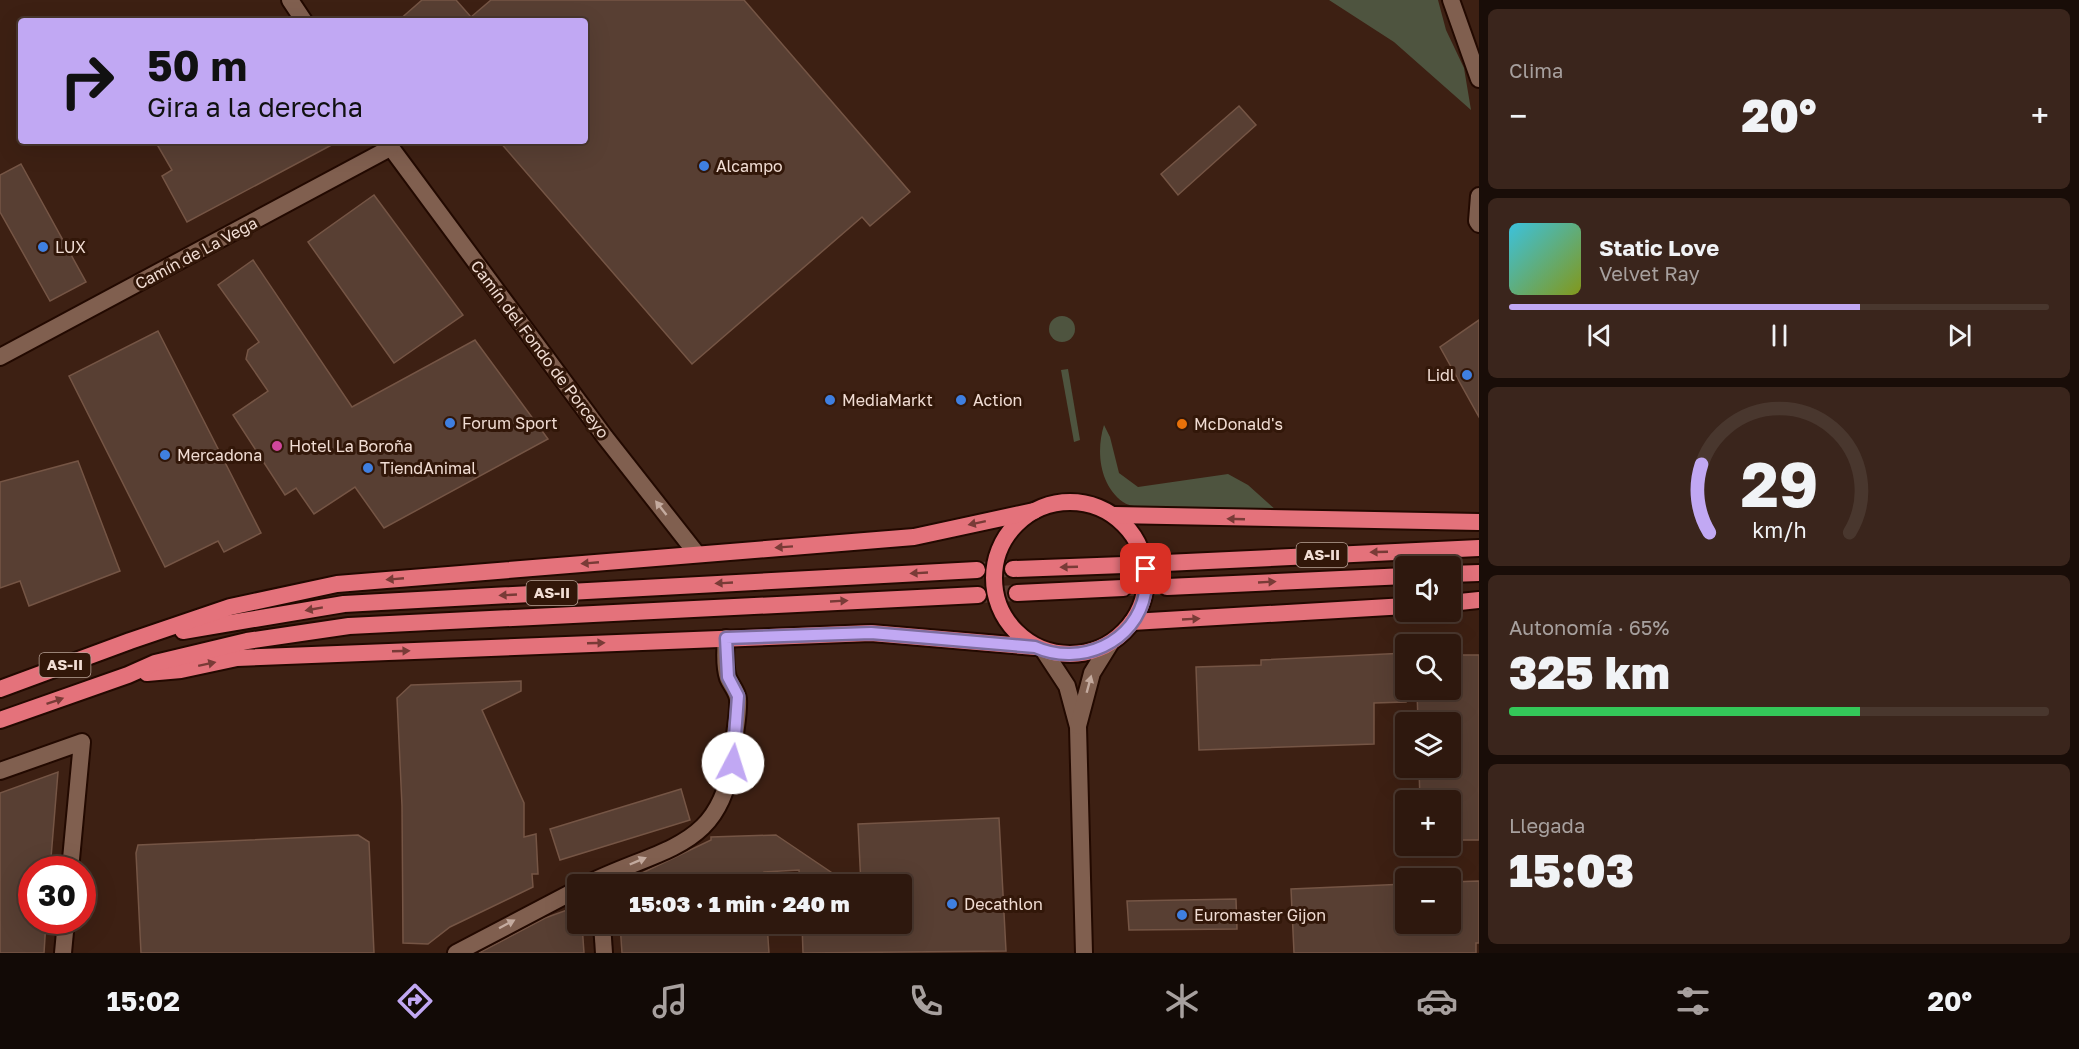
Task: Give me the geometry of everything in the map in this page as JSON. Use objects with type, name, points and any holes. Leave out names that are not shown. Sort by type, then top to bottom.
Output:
[{"type":"highway","points":[[128,675],[181,670],[237,658],[871,633],[1040,649],[1088,653],[1110,644],[1132,622],[1145,594],[1146,569],[1138,544],[1128,528],[1114,515],[1094,505],[1075,501],[1048,504],[1034,511],[1013,528],[994,566],[992,581],[1003,615],[1014,630],[1040,649]]},
{"type":"highway","points":[[130,640],[230,608],[337,584],[914,537],[1034,511]]},
{"type":"highway","points":[[1114,515],[1479,522]]},
{"type":"highway","name":"AS-II","points":[[1165,563],[1479,548]]},
{"type":"highway","points":[[1013,569],[1124,565]]},
{"type":"highway","name":"AS-II","points":[[0,689],[130,640],[344,604],[977,570]]},
{"type":"highway","points":[[1461,574],[1479,573]]},
{"type":"highway","name":"AS-II","points":[[1167,586],[1395,576]]},
{"type":"highway","points":[[1017,593],[1123,588]]},
{"type":"highway","name":"AS-II","points":[[0,720],[128,675],[155,663],[247,641],[349,626],[978,595]]},
{"type":"highway","points":[[1461,602],[1479,600]]},
{"type":"highway","points":[[1132,622],[1395,607]]},
{"type":"street","points":[[290,0],[302,18]]},
{"type":"street","points":[[1451,0],[1479,79]]},
{"type":"street","name":"Camín de La Vega","points":[[0,357],[388,144]]},
{"type":"street","name":"Camín del Fondo de Porceyo","points":[[388,144],[616,451],[697,554]]},
{"type":"street","points":[[1479,196],[1479,224]]},
{"type":"street","points":[[613,874],[690,839],[708,823],[721,806],[733,763],[738,696],[728,677],[726,638]]},
{"type":"street","points":[[1078,727],[1092,673],[1110,644]]},
{"type":"street","points":[[1040,649],[1067,686],[1078,727],[1084,952]]},
{"type":"street","points":[[0,771],[82,742],[71,856]]},
{"type":"street","points":[[456,953],[567,895]]},
{"type":"street","points":[[63,953],[65,934]]},
{"type":"street","points":[[603,934],[604,953]]},
{"type":"green space","points":[[1329,0],[1438,0],[1446,30],[1464,68],[1471,110],[1394,42]]},
{"type":"green space","points":[[1062,316],[1071,320],[1075,329],[1071,338],[1062,342],[1053,338],[1049,329],[1053,320]]},
{"type":"green space","points":[[1068,369],[1080,440],[1074,442],[1061,370]]},
{"type":"green space","points":[[1104,425],[1110,437],[1119,473],[1138,487],[1228,474],[1248,485],[1276,510],[1171,510],[1133,506],[1123,502],[1115,495],[1104,477],[1100,445]]},
{"type":"building","name":"Alcampo","points":[[422,0],[456,0],[471,17],[491,0],[744,0],[910,192],[870,226],[862,217],[692,364],[502,144],[588,144],[588,18],[401,18]]},
{"type":"building","points":[[1239,106],[1256,125],[1178,195],[1161,174]]},
{"type":"building","points":[[157,144],[333,144],[187,222],[162,176],[172,170]]},
{"type":"building","name":"LUX","points":[[21,164],[86,282],[50,301],[0,212],[0,175]]},
{"type":"building","points":[[374,195],[463,315],[394,363],[308,242]]},
{"type":"building","points":[[253,260],[352,407],[475,340],[548,439],[384,528],[355,487],[314,514],[296,488],[285,495],[233,415],[268,391],[246,359],[248,350],[259,342],[218,285]]},
{"type":"building","name":"Lidl","points":[[1479,320],[1479,417],[1440,347]]},
{"type":"building","name":"Mercadona","points":[[158,331],[261,533],[224,552],[218,541],[165,567],[69,376]]},
{"type":"building","points":[[78,461],[120,571],[29,606],[20,581],[0,588],[0,482]]},
{"type":"building","points":[[1395,654],[1395,700],[1406,700],[1406,702],[1374,703],[1374,744],[1199,750],[1196,667],[1261,665],[1261,660]]},
{"type":"building","points":[[1461,655],[1479,655],[1479,840],[1461,840],[1461,790],[1420,790],[1419,778],[1461,778],[1461,712],[1418,712],[1417,700],[1461,700]]},
{"type":"building","points":[[521,681],[521,691],[482,710],[524,803],[524,837],[536,834],[538,874],[532,874],[533,887],[450,927],[428,944],[403,943],[402,806],[397,698],[411,685]]},
{"type":"building","points":[[58,772],[51,856],[18,856],[18,934],[45,934],[44,953],[0,953],[0,793]]},
{"type":"building","points":[[681,789],[690,820],[560,860],[550,829]]},
{"type":"building","name":"Decathlon","points":[[999,818],[1006,951],[803,953],[802,934],[912,934],[912,874],[860,874],[858,824]]},
{"type":"building","points":[[358,835],[369,842],[374,953],[141,953],[136,853],[138,845]]},
{"type":"building","points":[[776,835],[834,874],[799,874],[799,870],[764,872],[764,874],[640,874],[711,840],[711,837]]},
{"type":"building","points":[[1479,881],[1479,943],[1476,943],[1476,953],[1294,953],[1291,889],[1395,884],[1395,934],[1461,934],[1461,882]]},
{"type":"building","name":"Euromaster Gijon","points":[[1236,899],[1237,929],[1129,930],[1127,901]]},
{"type":"building","points":[[567,910],[567,934],[583,934],[584,953],[479,953],[545,918]]},
{"type":"building","points":[[621,934],[768,934],[769,953],[622,953]]},
{"type":"tunnel","points":[[1124,565],[1165,563]]},
{"type":"tunnel","points":[[977,570],[1013,569]]},
{"type":"tunnel","points":[[1123,588],[1167,587]]},
{"type":"tunnel","points":[[978,595],[1017,593]]},
{"type":"place","name":"Alcampo","points":[[704,166]]},
{"type":"place","name":"LUX","points":[[43,247]]},
{"type":"place","name":"Lidl","points":[[1467,375]]},
{"type":"place","name":"MediaMarkt","points":[[830,400]]},
{"type":"place","name":"Action","points":[[961,400]]},
{"type":"place","name":"Forum Sport","points":[[450,423]]},
{"type":"place","name":"McDonald's","points":[[1182,424]]},
{"type":"place","name":"Hotel La Boroña","points":[[277,446]]},
{"type":"place","name":"Mercadona","points":[[165,455]]},
{"type":"place","name":"TiendAnimal","points":[[368,468]]},
{"type":"place","name":"Decathlon","points":[[952,904]]},
{"type":"place","name":"Euromaster Gijon","points":[[1182,915]]},
{"type":"route","points":[[733,763],[738,696],[728,677],[726,638],[871,633],[1035,647],[1044,651],[1069,654],[1088,653],[1110,644],[1132,622],[1145,594],[1146,569]]}]
